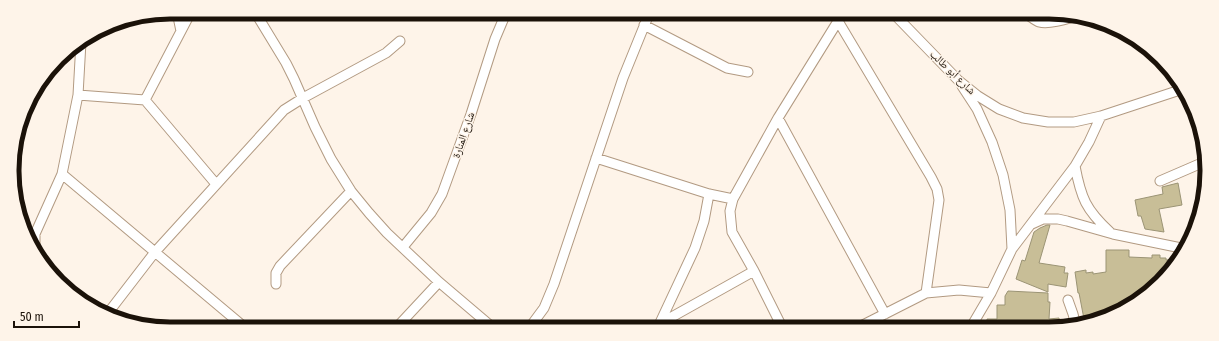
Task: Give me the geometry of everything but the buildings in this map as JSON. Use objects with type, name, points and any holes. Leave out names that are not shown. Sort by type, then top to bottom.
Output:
[{"type":"street","points":[[178,19],[181,31]]},
{"type":"street","points":[[145,100],[187,19]]},
{"type":"street","points":[[259,19],[286,63],[330,159],[351,191],[369,213],[439,282],[486,322]]},
{"type":"street","name":"شارع المنارة","points":[[403,247],[431,213],[442,194],[471,114],[495,39],[503,19]]},
{"type":"street","points":[[534,322],[544,308],[554,284],[623,78],[647,19]]},
{"type":"street","points":[[780,322],[754,271],[732,232],[730,211],[733,199],[778,118],[840,19]]},
{"type":"street","points":[[842,19],[938,190],[939,200],[926,293]]},
{"type":"street","name":"شارع أبو طالب","points":[[899,19],[958,80],[978,96],[999,109],[1023,118],[1048,122],[1074,122],[1101,116],[1177,91]]},
{"type":"street","points":[[1034,19],[1039,22],[1063,20]]},
{"type":"street","points":[[644,25],[728,68],[748,72]]},
{"type":"street","points":[[111,309],[155,252],[284,110],[303,98],[386,53],[400,41]]},
{"type":"street","points":[[35,237],[62,174],[78,95],[81,48]]},
{"type":"street","points":[[958,80],[977,109],[992,142],[1003,175],[1010,210],[1012,249]]},
{"type":"street","points":[[78,95],[145,100],[216,184]]},
{"type":"street","points":[[974,322],[991,293],[1012,249],[1075,166],[1089,142],[1101,116]]},
{"type":"street","points":[[778,118],[885,314]]},
{"type":"street","points":[[596,158],[709,194],[733,199]]},
{"type":"street","points":[[1160,181],[1200,164]]},
{"type":"street","points":[[1075,166],[1079,187],[1086,204],[1097,220],[1113,234]]},
{"type":"street","points":[[62,174],[238,322]]},
{"type":"street","points":[[276,284],[277,269],[351,191]]},
{"type":"street","points":[[661,322],[694,248],[704,221],[709,194]]},
{"type":"street","points":[[1032,224],[1043,219],[1058,219],[1113,234],[1179,248]]},
{"type":"street","points":[[665,322],[754,271]]},
{"type":"street","points":[[402,322],[439,282]]},
{"type":"street","points":[[869,322],[926,293],[959,290],[991,293]]},
{"type":"street","points":[[1068,300],[1074,320]]}]
